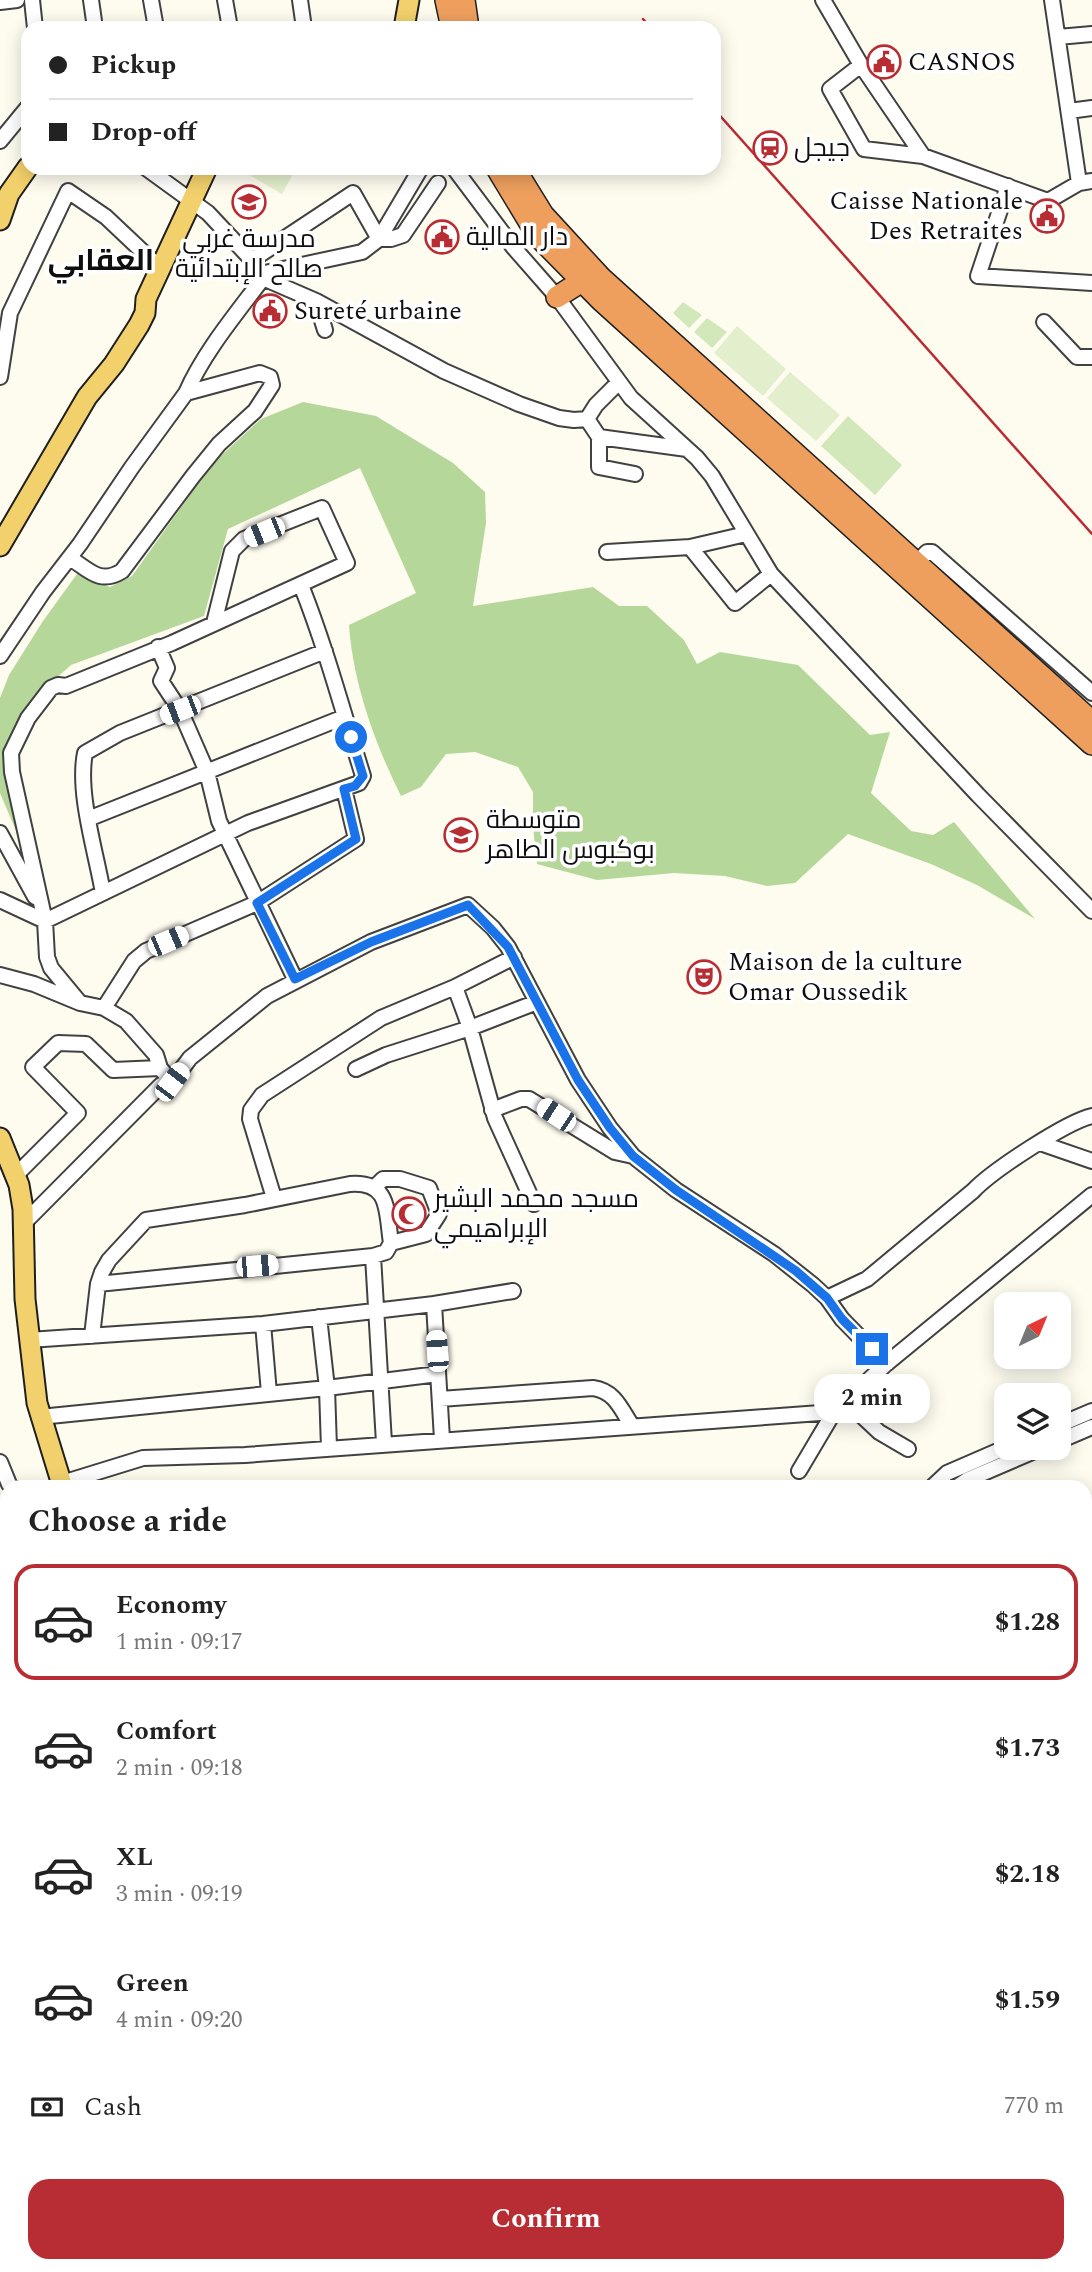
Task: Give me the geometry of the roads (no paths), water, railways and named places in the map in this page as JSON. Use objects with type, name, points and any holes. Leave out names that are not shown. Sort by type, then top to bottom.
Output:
[{"type":"highway","points":[[446,0],[450,21]]},
{"type":"highway","points":[[464,0],[466,21]]},
{"type":"highway","points":[[501,175],[533,229],[628,326],[1092,744]]},
{"type":"highway","points":[[518,175],[543,215],[589,267],[1092,722]]},
{"type":"highway","points":[[557,297],[582,281]]},
{"type":"main road","points":[[405,21],[409,0]]},
{"type":"main road","points":[[0,220],[9,194],[22,175]]},
{"type":"main road","points":[[0,546],[87,397],[114,364],[139,326],[145,313],[146,299],[203,175]]},
{"type":"main road","points":[[1031,689],[1092,734]]},
{"type":"main road","points":[[0,1138],[15,1176],[23,1209],[25,1299],[29,1340],[40,1417],[61,1480]]},
{"type":"street","points":[[0,2],[17,0]]},
{"type":"street","points":[[32,0],[34,21]]},
{"type":"street","points":[[91,0],[94,21]]},
{"type":"street","points":[[151,0],[155,21]]},
{"type":"street","points":[[225,0],[229,21]]},
{"type":"street","points":[[300,0],[303,21]]},
{"type":"street","points":[[823,0],[861,65],[923,156]]},
{"type":"street","points":[[861,65],[830,89],[864,149],[923,156],[1048,201],[1086,182],[1069,111],[1052,0]]},
{"type":"street","points":[[1058,37],[1092,34]]},
{"type":"street","points":[[1069,111],[1092,108]]},
{"type":"street","points":[[0,141],[21,116]]},
{"type":"street","points":[[156,175],[208,213],[252,260],[262,276],[316,301],[444,371],[519,404],[559,418],[587,419]]},
{"type":"street","points":[[0,656],[186,393],[262,276],[362,252],[379,239],[417,175]]},
{"type":"street","points":[[459,175],[514,248],[557,297],[631,398],[688,449],[712,476],[771,574],[978,796],[1092,911]]},
{"type":"street","points":[[379,239],[403,235],[438,183]]},
{"type":"street","points":[[1008,187],[978,276],[1092,283]]},
{"type":"street","points":[[0,377],[10,313],[68,191],[106,217],[160,268]]},
{"type":"street","points":[[252,260],[354,193],[379,239]]},
{"type":"street","points":[[316,301],[325,330]]},
{"type":"street","points":[[1044,322],[1077,357],[1090,360]]},
{"type":"street","points":[[70,558],[100,577],[111,578],[122,571],[219,444],[255,411],[272,381],[270,377],[260,373],[186,393]]},
{"type":"street","points":[[587,419],[596,405],[620,382]]},
{"type":"street","points":[[587,419],[599,437],[599,467],[635,474]]},
{"type":"street","points":[[599,437],[688,449]]},
{"type":"street","points":[[80,1003],[51,968],[47,957],[46,921],[10,753],[28,718],[51,688],[66,686],[158,648],[347,563],[322,508],[236,545],[232,551],[214,622]]},
{"type":"street","points":[[607,552],[690,547],[746,534]]},
{"type":"street","points":[[690,547],[735,603],[771,574]]},
{"type":"street","points":[[916,563],[927,552],[932,552],[1092,694]]},
{"type":"street","points":[[0,901],[46,921],[224,833],[355,786],[363,776],[325,651],[301,585]]},
{"type":"street","points":[[158,648],[167,668],[161,681],[180,710],[206,772],[224,833],[295,979]]},
{"type":"street","points":[[103,893],[88,820],[83,769],[85,753],[120,733],[325,651]]},
{"type":"street","points":[[88,820],[344,718]]},
{"type":"street","points":[[104,1008],[134,961],[146,951],[257,903],[356,839],[344,789]]},
{"type":"street","points":[[0,833],[27,880],[46,921]]},
{"type":"street","points":[[24,1223],[161,1085],[172,1082],[190,1058],[261,999],[295,979],[371,942],[468,905],[498,934],[514,957],[578,1080],[610,1128],[633,1156],[685,1196],[774,1254],[827,1298],[842,1319],[886,1364]]},
{"type":"street","points":[[274,1198],[250,1119],[251,1110],[262,1095],[381,1018],[455,987],[514,957]]},
{"type":"street","points":[[0,975],[34,984],[80,1003],[104,1008],[126,1021],[156,1055],[160,1068],[172,1082]]},
{"type":"street","points":[[455,987],[470,1028],[492,1110],[534,1204]]},
{"type":"street","points":[[356,1069],[386,1055],[470,1028],[537,1002]]},
{"type":"street","points":[[15,1176],[78,1113],[33,1067],[58,1043],[86,1044],[114,1070],[160,1068]]},
{"type":"street","points":[[492,1110],[521,1099],[529,1099],[606,1147],[633,1156]]},
{"type":"street","points":[[827,1298],[867,1279],[985,1179],[1040,1143],[1083,1118],[1092,1116]]},
{"type":"street","points":[[1040,1143],[1092,1161]]},
{"type":"street","points":[[92,1336],[98,1284],[109,1260],[146,1220],[245,1205],[351,1184],[381,1187],[400,1179],[429,1188],[439,1214],[426,1234],[391,1243]]},
{"type":"street","points":[[98,1284],[373,1256],[386,1252],[391,1243],[381,1187]]},
{"type":"street","points":[[799,1471],[834,1412],[886,1364],[1092,1195]]},
{"type":"street","points":[[373,1256],[384,1443]]},
{"type":"street","points":[[29,1340],[263,1324],[434,1304],[513,1291]]},
{"type":"street","points":[[434,1304],[442,1439]]},
{"type":"street","points":[[319,1317],[327,1388],[329,1448]]},
{"type":"street","points":[[263,1324],[269,1393]]},
{"type":"street","points":[[40,1417],[438,1374]]},
{"type":"street","points":[[440,1399],[593,1388],[604,1390],[613,1396],[632,1426]]},
{"type":"street","points":[[846,1401],[878,1432],[908,1449]]},
{"type":"street","points":[[1071,1420],[1092,1411]]},
{"type":"street","points":[[78,1480],[143,1458],[245,1455],[834,1412]]},
{"type":"street","points":[[1071,1436],[1092,1427]]},
{"type":"street","points":[[965,1480],[994,1457]]},
{"type":"street","points":[[939,1480],[947,1472],[965,1480],[1013,1460]]},
{"type":"street","points":[[0,1462],[7,1480]]},
{"type":"railway","points":[[721,117],[1092,534]]},
{"type":"place","name":"CASNOS","points":[[884,62]]},
{"type":"place","name":"جيجل","points":[[770,148]]},
{"type":"place","name":"مدرسة غربي صالح الإبتدائية","points":[[249,202]]},
{"type":"place","name":"Caisse Nationale Des Retraites","points":[[1047,216]]},
{"type":"place","name":"دار المالية","points":[[442,237]]},
{"type":"place","name":"Sureté urbaine","points":[[270,311]]},
{"type":"place","name":"متوسطة بوكبوس الطاهر","points":[[461,835]]},
{"type":"place","name":"Maison de la culture Omar Oussedik","points":[[704,977]]},
{"type":"place","name":"مسجد محمد البشير الإبراهيمي","points":[[409,1214]]},
{"type":"district","name":"العقابي","points":[[101,261]]}]
